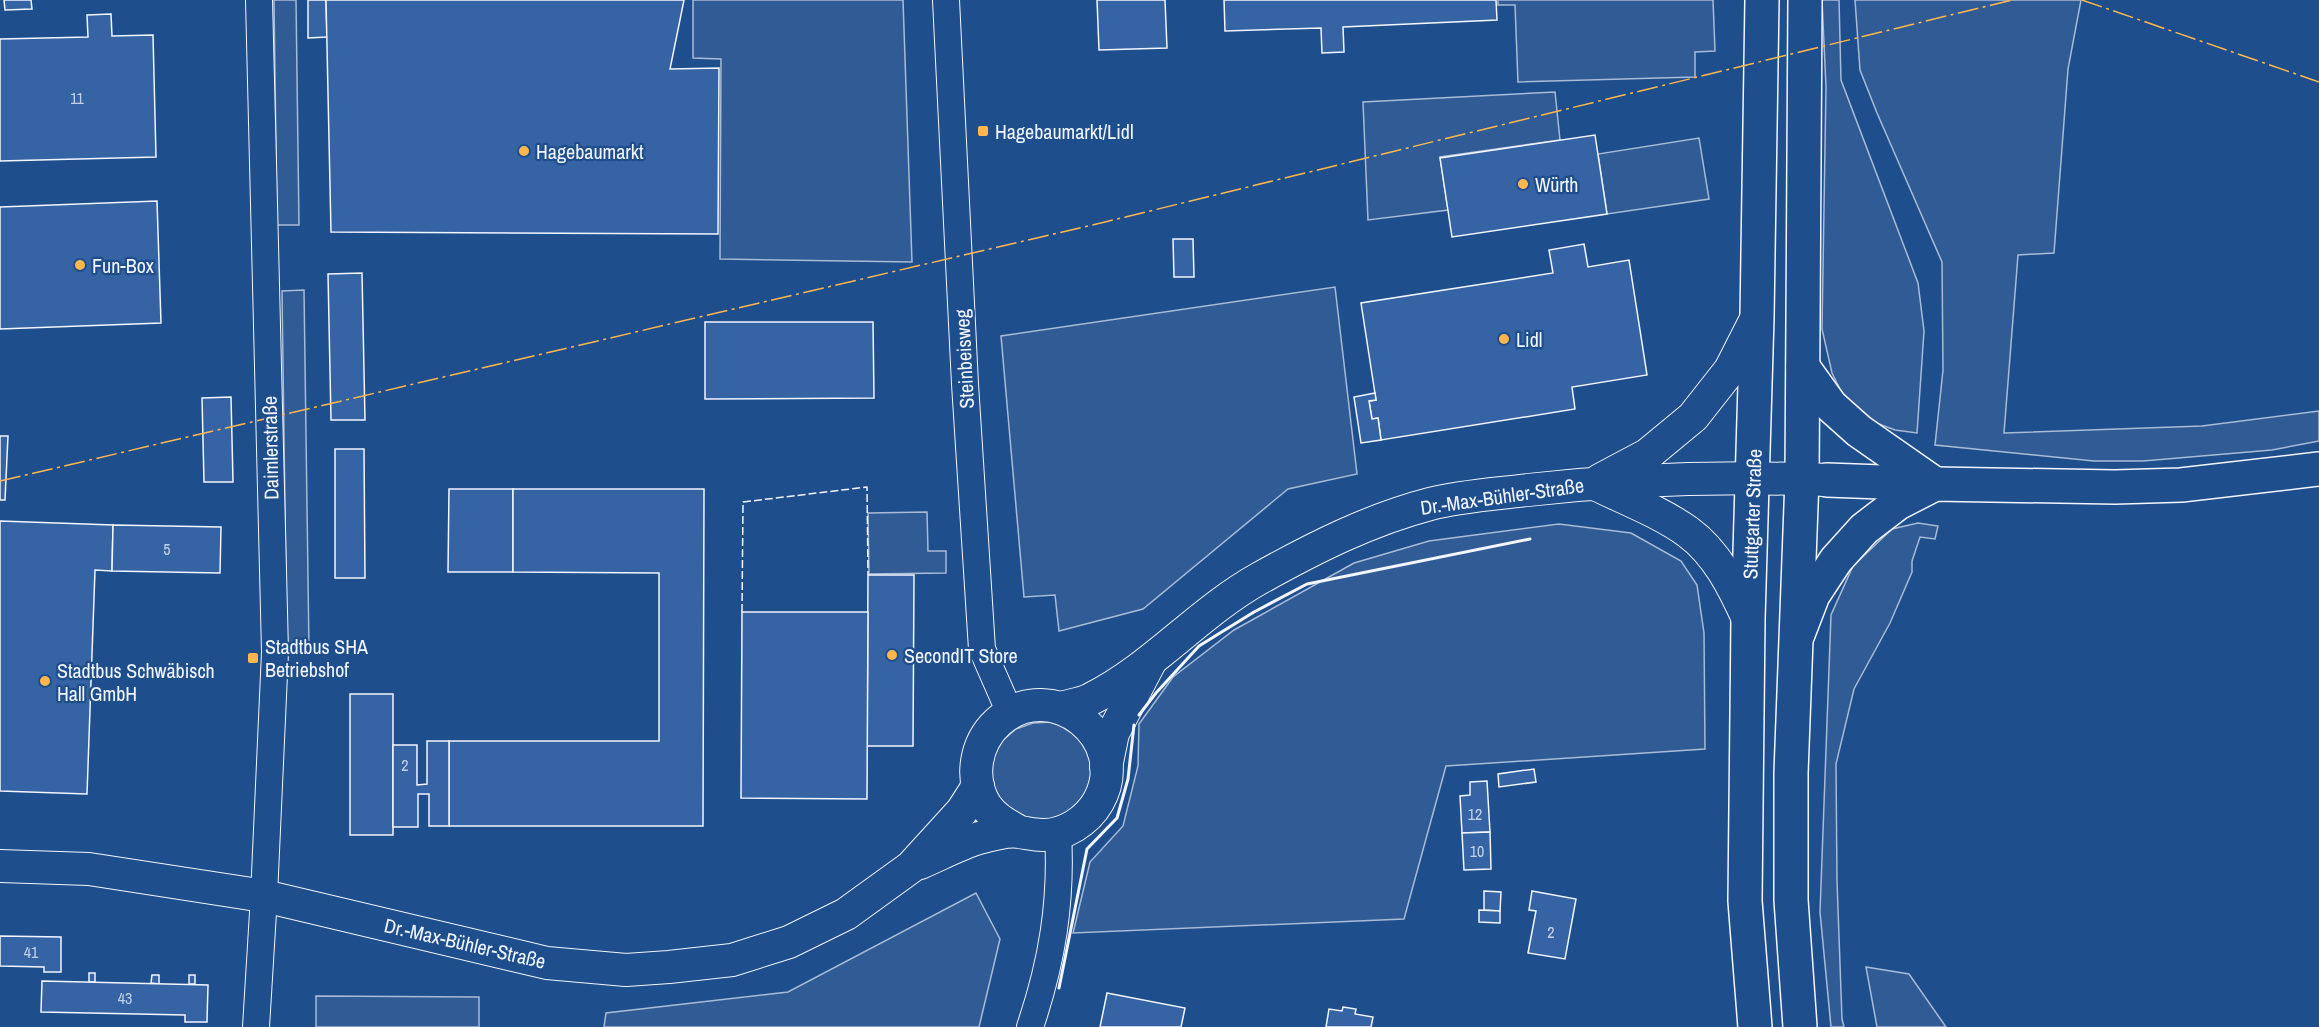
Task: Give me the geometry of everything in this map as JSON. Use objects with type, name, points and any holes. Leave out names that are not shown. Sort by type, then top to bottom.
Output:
[{"type":"main road","name":"Stuttgarter Straße","points":[[1755,1027],[1744,901],[1762,0]]},
{"type":"main road","points":[[1800,1027],[1791,900],[1791,773],[1797,634],[1814,479],[1803,367],[1805,0]]},
{"type":"main road","points":[[1803,367],[1831,406],[1922,484]]},
{"type":"main road","points":[[1814,479],[1922,484],[2103,487],[2181,485],[2319,469]]},
{"type":"main road","points":[[1797,634],[1813,595],[1836,560],[1864,529],[1922,484]]},
{"type":"street","name":"Daimlerstraße","points":[[256,1027],[275,652],[259,0]]},
{"type":"street","name":"Steinbeisweg","points":[[946,0],[965,384],[982,649],[1010,713]]},
{"type":"street","points":[[1594,483],[1647,455],[1693,417],[1730,370],[1757,317]]},
{"type":"street","name":"Dr.-Max-Bühler-Straße","points":[[1061,708],[1090,700],[1151,661],[1200,619],[1253,581],[1310,550],[1369,524],[1431,503],[1594,483],[1753,478],[1814,479]]},
{"type":"street","points":[[1594,483],[1689,532],[1716,562],[1734,587],[1748,619]]},
{"type":"street","name":"Dr.-Max-Bühler-Straße","points":[[1106,768],[1113,733],[1151,661]]},
{"type":"street","points":[[1035,705],[1061,708],[1078,717],[1093,731],[1105,755],[1105,785],[1098,802],[1088,816],[1074,826],[1058,833],[1038,835],[1018,831],[1000,821],[986,806],[978,786],[976,762],[979,750],[991,729],[1010,713],[1035,705]]},
{"type":"street","name":"Dr.-Max-Bühler-Straße","points":[[0,866],[89,869],[264,896],[547,963],[626,970],[732,960],[789,942],[846,914],[911,867],[962,811],[978,786]]},
{"type":"street","name":"Dr.-Max-Bühler-Straße","points":[[911,867],[979,838],[1018,831]]},
{"type":"street","points":[[1030,1027],[1049,965],[1054,934],[1060,869],[1058,833]]},
{"type":"shaded area","points":[[274,0],[296,0],[299,225],[277,225]]},
{"type":"shaded area","points":[[693,0],[903,0],[912,262],[720,259],[721,59],[693,58]]},
{"type":"shaded area","points":[[1498,0],[1713,0],[1715,51],[1695,52],[1695,77],[1518,82],[1515,5],[1498,5]]},
{"type":"shaded area","points":[[1822,0],[1839,0],[1841,80],[1918,283],[1924,331],[1917,433],[1895,430],[1876,423],[1844,397],[1832,373],[1822,329],[1826,87]]},
{"type":"shaded area","points":[[1855,0],[2081,0],[2068,69],[2054,253],[2018,255],[2004,433],[2202,426],[2319,411],[2319,441],[2272,450],[2143,461],[2094,461],[1935,445],[1943,370],[1942,262],[1860,70]]},
{"type":"shaded area","points":[[1555,92],[1560,140],[1440,157],[1448,210],[1368,220],[1363,102]]},
{"type":"shaded area","points":[[1699,138],[1709,199],[1607,214],[1598,154]]},
{"type":"shaded area","points":[[1335,287],[1357,474],[1288,489],[1143,609],[1059,631],[1055,595],[1024,597],[1001,336]]},
{"type":"shaded area","points":[[304,290],[309,650],[287,651],[282,291]]},
{"type":"shaded area","points":[[927,512],[928,551],[946,551],[946,573],[869,574],[868,513]]},
{"type":"shaded area","points":[[1918,523],[1938,526],[1935,539],[1920,537],[1912,561],[1912,572],[1890,623],[1854,689],[1836,764],[1837,881],[1844,1027],[1831,1027],[1820,912],[1831,615],[1853,566],[1892,529]]},
{"type":"shaded area","points":[[1559,524],[1631,533],[1681,561],[1697,585],[1704,633],[1705,749],[1446,766],[1404,919],[1073,933],[1090,862],[1123,826],[1138,766],[1139,724],[1173,677],[1234,630],[1354,563],[1429,541]]},
{"type":"shaded area","points":[[1051,722],[1067,728],[1082,739],[1091,754],[1093,787],[1061,822],[1013,817],[993,791],[991,773],[994,755],[1003,740],[1016,729],[1033,723]]},
{"type":"shaded area","points":[[976,893],[1000,939],[979,1027],[604,1027],[606,1013],[788,992]]},
{"type":"shaded area","points":[[1866,967],[1909,974],[1946,1027],[1877,1027]]},
{"type":"shaded area","points":[[316,996],[479,997],[479,1027],[316,1027]]},
{"type":"building","points":[[4,0],[31,0],[32,9],[5,10]]},
{"type":"building","points":[[308,0],[326,0],[327,37],[308,38]]},
{"type":"building","name":"Hagebaumarkt","points":[[326,0],[684,0],[670,69],[719,68],[718,234],[331,232]]},
{"type":"building","points":[[1097,0],[1165,0],[1167,48],[1099,50]]},
{"type":"building","points":[[1224,0],[1496,0],[1497,20],[1343,27],[1344,52],[1322,53],[1321,28],[1225,31]]},
{"type":"building","points":[[111,14],[112,36],[153,35],[156,157],[0,161],[0,39],[88,37],[87,15]]},
{"type":"building","name":"Würth","points":[[1595,135],[1607,214],[1452,237],[1440,158]]},
{"type":"building","name":"Fun-Box","points":[[157,201],[161,323],[0,329],[0,207]]},
{"type":"building","points":[[1173,239],[1193,239],[1194,277],[1174,277]]},
{"type":"building","name":"Lidl","points":[[1584,244],[1588,267],[1629,260],[1647,375],[1572,387],[1575,409],[1381,440],[1378,418],[1372,419],[1369,401],[1376,400],[1361,303],[1553,273],[1549,250]]},
{"type":"building","points":[[362,273],[365,420],[331,420],[328,274]]},
{"type":"building","points":[[705,322],[873,322],[874,398],[705,399]]},
{"type":"building","points":[[1375,393],[1376,400],[1369,401],[1372,419],[1378,418],[1381,440],[1361,443],[1354,397]]},
{"type":"building","points":[[231,397],[233,482],[204,482],[202,398]]},
{"type":"building","points":[[0,436],[8,436],[5,500],[0,500]]},
{"type":"building","points":[[335,449],[364,449],[365,578],[335,578]]},
{"type":"building","points":[[449,489],[513,489],[513,572],[448,572]]},
{"type":"building","points":[[513,489],[704,489],[703,826],[449,826],[449,741],[659,741],[659,573],[513,572]]},
{"type":"building","name":"Stadtbus Schwäbisch Hall GmbH","points":[[0,521],[113,525],[112,571],[95,570],[87,794],[0,791]]},
{"type":"building","points":[[113,525],[221,527],[220,573],[112,571]]},
{"type":"building","points":[[868,575],[914,575],[913,746],[867,746]]},
{"type":"building","points":[[742,612],[868,612],[867,799],[741,798]]},
{"type":"building","points":[[350,694],[393,694],[393,835],[350,835]]},
{"type":"building","points":[[427,741],[449,741],[449,826],[429,826],[429,794],[418,794],[418,827],[393,827],[393,745],[417,745],[417,785],[427,784]]},
{"type":"building","points":[[1534,769],[1536,782],[1499,787],[1498,774]]},
{"type":"building","points":[[1487,781],[1490,832],[1462,833],[1460,796],[1470,795],[1470,782]]},
{"type":"building","points":[[1490,832],[1491,869],[1464,870],[1462,833]]},
{"type":"building","points":[[1484,891],[1501,892],[1500,911],[1484,910]]},
{"type":"building","points":[[1532,891],[1576,899],[1565,959],[1528,953],[1536,911],[1529,910]]},
{"type":"building","points":[[1479,910],[1500,911],[1500,923],[1479,922]]},
{"type":"building","points":[[0,936],[61,937],[61,972],[44,972],[44,967],[0,966]]},
{"type":"building","points":[[89,973],[95,973],[95,982],[89,982]]},
{"type":"building","points":[[152,975],[159,975],[159,984],[151,983]]},
{"type":"building","points":[[189,975],[195,975],[195,984],[189,984]]},
{"type":"building","points":[[42,981],[208,985],[207,1022],[185,1022],[185,1015],[41,1012]]},
{"type":"building","points":[[1107,993],[1185,1008],[1181,1027],[1100,1027]]},
{"type":"building","points":[[1343,1007],[1356,1009],[1355,1014],[1373,1017],[1371,1027],[1326,1027],[1329,1009],[1342,1011]]},
{"type":"fence","points":[[742,612],[743,502],[867,487],[868,575]]},
{"type":"wall","points":[[1139,715],[1199,646],[1254,612],[1307,584],[1530,539]]},
{"type":"wall","points":[[1059,988],[1087,849],[1117,818],[1128,779],[1134,725]]},
{"type":"power","points":[[0,481],[1105,222],[2012,0]]},
{"type":"power","points":[[2082,0],[2319,82]]},
{"type":"place","name":"Hagebaumarkt/Lidl","points":[[983,131]]},
{"type":"place","name":"Hagebaumarkt","points":[[524,151]]},
{"type":"place","name":"Würth","points":[[1523,184]]},
{"type":"place","name":"Fun-Box","points":[[80,265]]},
{"type":"place","name":"Lidl","points":[[1504,339]]},
{"type":"place","name":"SecondIT Store","points":[[892,655]]},
{"type":"place","name":"Stadtbus SHA Betriebshof","points":[[253,658]]},
{"type":"place","name":"Stadtbus Schwäbisch Hall GmbH","points":[[45,681]]}]
